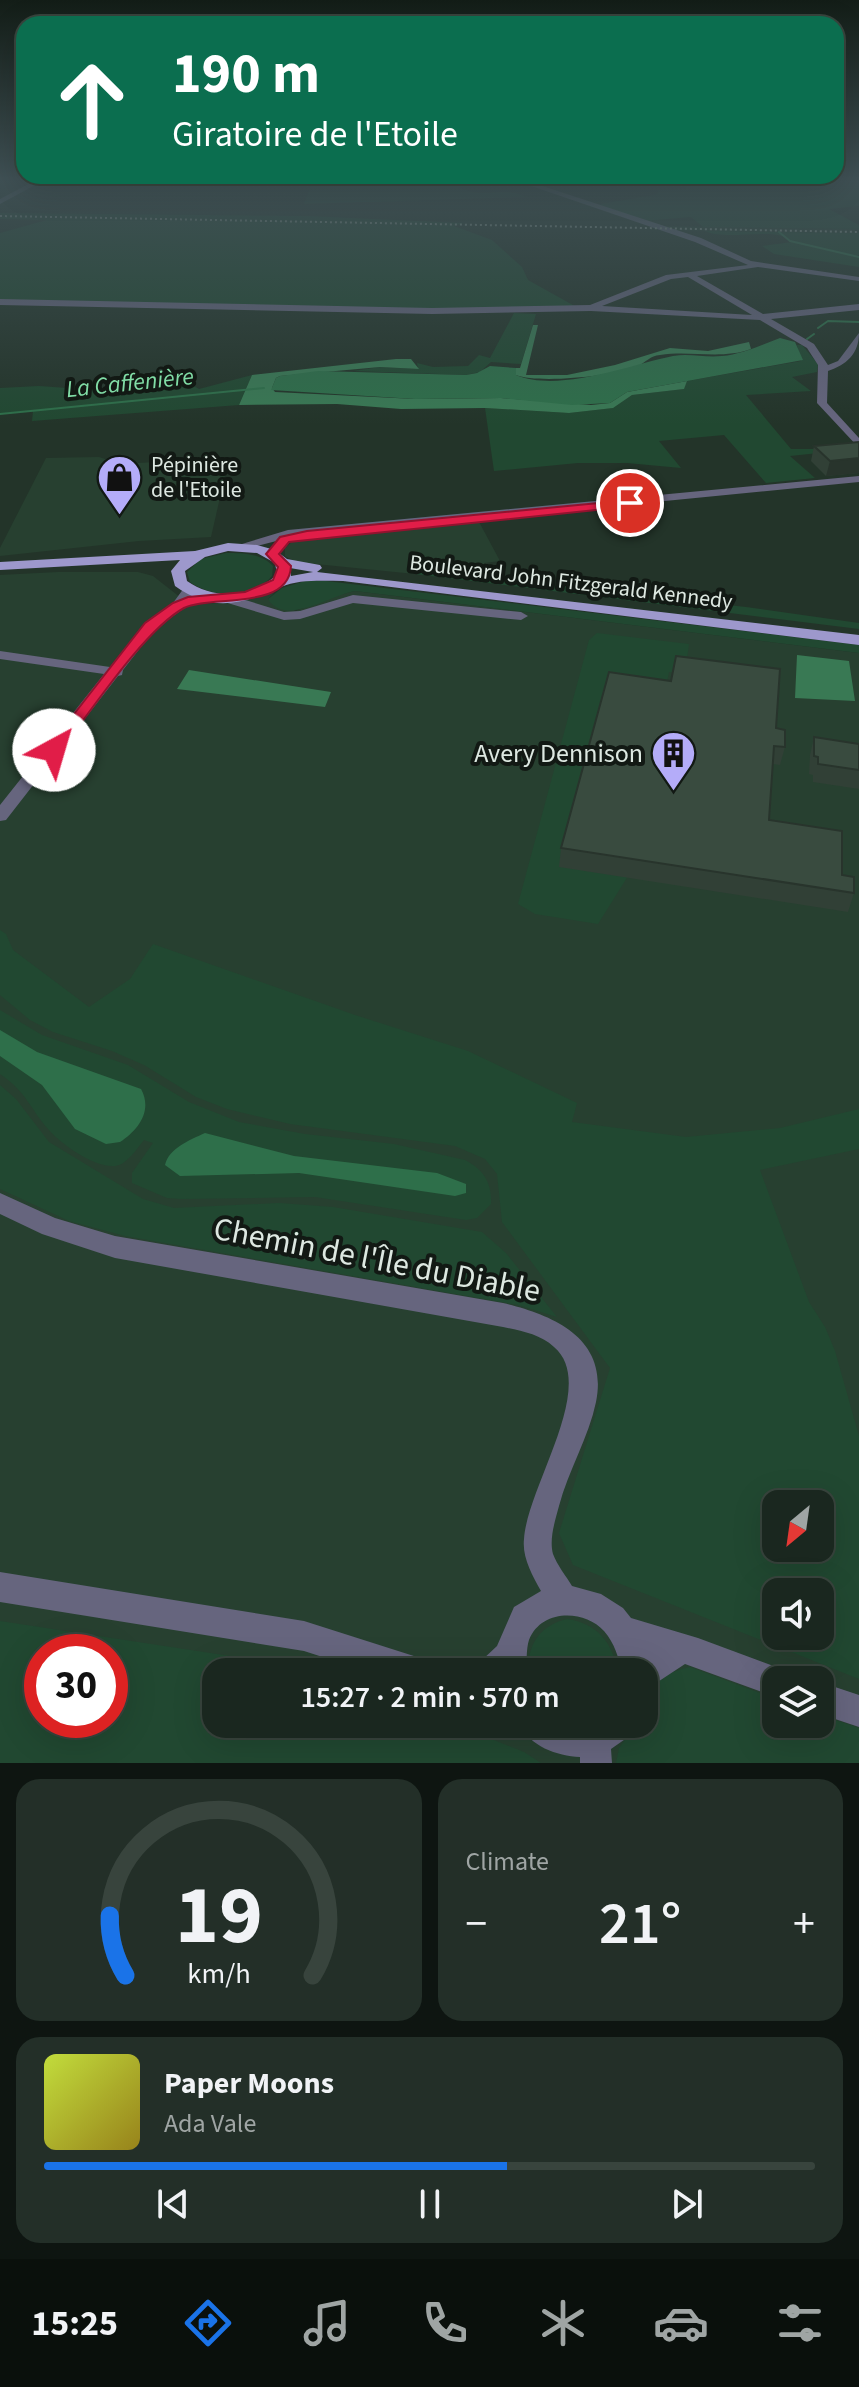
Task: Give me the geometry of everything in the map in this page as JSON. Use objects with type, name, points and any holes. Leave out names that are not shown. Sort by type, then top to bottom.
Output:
[{"type":"main road","points":[[0,566],[197,555],[218,548],[238,547]]},
{"type":"main road","name":"Boulevard John Fitzgerald Kennedy","points":[[238,547],[277,558],[859,637]]},
{"type":"main road","points":[[189,591],[180,583],[178,575],[181,566],[197,555]]},
{"type":"main road","points":[[272,586],[285,570],[277,558]]},
{"type":"main road","points":[[105,562],[152,567],[178,575]]},
{"type":"main road","name":"Boulevard John Fitzgerald Kennedy","points":[[189,591],[206,597],[226,598],[314,576],[343,577],[859,637]]},
{"type":"street","points":[[749,260],[761,265],[859,279]]},
{"type":"street","points":[[591,308],[651,282],[761,265]]},
{"type":"street","points":[[688,274],[811,346],[824,369],[822,403],[859,445]]},
{"type":"street","points":[[0,302],[432,311],[591,308],[675,316],[765,318],[859,307]]},
{"type":"street","points":[[675,316],[675,331]]},
{"type":"street","points":[[824,369],[842,363],[859,336]]},
{"type":"street","points":[[238,547],[288,534],[859,479]]},
{"type":"street","points":[[277,558],[285,540],[307,534],[859,479]]},
{"type":"street","points":[[266,611],[263,601],[272,586]]},
{"type":"street","points":[[178,606],[189,591]]},
{"type":"street","points":[[0,816],[117,672],[150,626],[178,606],[206,597]]},
{"type":"street","points":[[226,598],[266,611],[295,616],[343,600],[368,599],[521,616]]},
{"type":"street","points":[[0,655],[117,672]]},
{"type":"street","name":"Chemin de l'Île du Diable","points":[[0,1203],[50,1227],[115,1247],[503,1315],[552,1329],[569,1343],[580,1360],[584,1387],[583,1401],[545,1507],[538,1540],[539,1554],[562,1598]]},
{"type":"street","points":[[0,1587],[304,1636],[373,1658]]},
{"type":"street","points":[[507,1658],[525,1617],[542,1604],[562,1598],[583,1600],[603,1609],[623,1631],[634,1658]]},
{"type":"street","points":[[623,1631],[762,1677]]},
{"type":"street","points":[[658,1664],[684,1649]]},
{"type":"street","points":[[834,1703],[859,1711]]},
{"type":"street","points":[[557,1738],[604,1743]]},
{"type":"shaded area","points":[[0,260],[515,260],[528,280],[580,309],[432,310],[0,301]]},
{"type":"shaded area","points":[[815,260],[859,260],[859,267]]},
{"type":"shaded area","points":[[514,313],[536,314],[521,364],[491,362],[480,372],[466,375],[353,371],[380,367],[418,369],[417,363],[433,367],[468,366],[479,355],[490,358]]},
{"type":"shaded area","points":[[533,325],[538,325],[526,375],[567,375],[615,365],[670,348],[708,351],[749,342],[751,349],[728,354],[657,356],[627,370],[595,376],[527,378],[516,375],[516,368],[520,368]]},
{"type":"shaded area","points":[[780,338],[795,342],[803,360],[627,392],[610,403],[572,405],[501,398],[415,399],[271,390],[280,376],[318,371],[466,375],[490,366],[516,368],[516,375],[533,380],[573,379],[673,356],[729,355]]},
{"type":"shaded area","points":[[797,345],[802,345],[818,364],[817,372],[792,377],[811,391],[746,395],[791,449],[857,449],[790,456],[815,478],[766,483],[724,435],[659,441],[681,468],[578,463],[494,471],[485,408],[569,413],[612,408],[632,395],[683,389],[687,381],[801,361]]},
{"type":"shaded area","points":[[411,359],[419,369],[380,367],[280,376],[272,388],[275,392],[415,399],[501,398],[591,405],[610,403],[627,392],[687,381],[684,389],[632,395],[613,408],[569,413],[485,408],[401,409],[337,404],[239,405],[252,375]]},
{"type":"shaded area","points":[[252,375],[239,405],[32,421],[33,411],[0,414],[0,388],[39,386],[96,390],[133,386],[162,378],[182,379],[199,389]]},
{"type":"shaded area","name":"Pépinière de l'Etoile","points":[[99,457],[120,464],[229,458],[211,537],[139,541],[0,556],[0,548],[46,458]]},
{"type":"shaded area","points":[[478,520],[500,561],[484,563],[491,578],[296,562],[285,556],[285,548],[293,541]]},
{"type":"shaded area","points":[[226,553],[263,558],[273,566],[272,576],[255,589],[233,594],[199,588],[190,582],[187,572],[201,559]]},
{"type":"shaded area","points":[[418,570],[746,607],[859,623],[859,629],[415,574]]},
{"type":"shaded area","points":[[138,572],[153,576],[190,605],[230,602],[274,593],[268,599],[296,611],[355,591],[859,653],[859,1763],[0,1763],[0,575]]},
{"type":"shaded area","points":[[305,581],[326,581],[859,645],[859,653],[355,591],[296,610],[275,607],[268,599],[282,588]]},
{"type":"shaded area","points":[[597,633],[689,644],[685,674],[669,672],[628,876],[598,924],[535,914],[518,904],[589,640]]},
{"type":"shaded area","points":[[797,655],[849,661],[855,701],[795,698]]},
{"type":"shaded area","points":[[189,670],[331,692],[325,707],[177,689]]},
{"type":"shaded area","points":[[0,930],[6,934],[13,950],[89,1007],[130,979],[153,944],[468,1051],[577,1103],[572,1122],[686,1137],[780,1128],[859,1109],[859,1149],[760,1170],[809,1302],[825,1327],[835,1351],[859,1436],[859,1679],[834,1669],[834,1666],[826,1666],[786,1650],[834,1650],[834,1578],[762,1578],[762,1640],[573,1565],[559,1533],[610,1368],[502,1222],[497,1174],[485,1159],[455,1146],[290,1124],[227,1109],[196,1097],[144,1065],[53,1032],[30,1020],[0,995]]},
{"type":"shaded area","points":[[0,1010],[42,1035],[128,1065],[189,1102],[239,1122],[305,1134],[394,1144],[465,1160],[486,1178],[491,1204],[477,1218],[466,1220],[315,1197],[167,1198],[132,1183],[132,1173],[153,1143],[144,1140],[123,1163],[106,1165],[84,1157],[49,1130],[23,1094],[0,1074]]},
{"type":"shaded area","points":[[0,1030],[37,1052],[141,1089],[145,1105],[138,1126],[120,1142],[106,1144],[75,1129],[42,1085],[0,1056]]},
{"type":"shaded area","points":[[0,1085],[16,1099],[49,1142],[143,1199],[174,1208],[279,1203],[333,1207],[482,1232],[506,1253],[557,1317],[518,1305],[125,1236],[69,1221],[0,1189]]},
{"type":"shaded area","points":[[205,1133],[294,1156],[437,1173],[466,1184],[466,1193],[455,1196],[299,1173],[180,1176],[165,1165],[175,1149]]},
{"type":"shaded area","points":[[567,1619],[578,1621],[595,1630],[608,1644],[614,1658],[529,1658],[537,1638]]},
{"type":"shaded area","points":[[0,1621],[85,1634],[24,1634],[24,1738],[128,1738],[128,1640],[240,1658],[202,1658],[202,1738],[489,1738],[524,1752],[541,1763],[0,1763]]},
{"type":"shaded area","points":[[690,1667],[762,1694],[762,1738],[834,1738],[834,1720],[859,1728],[859,1763],[616,1763],[619,1748],[626,1738],[658,1738],[658,1682],[668,1674]]},
{"type":"building","points":[[859,442],[859,458],[830,461],[814,446]]},
{"type":"building","name":"Avery Dennison","points":[[676,656],[780,669],[776,728],[785,730],[785,747],[774,746],[769,820],[842,831],[842,875],[854,877],[854,893],[561,848],[609,672],[671,681]]},
{"type":"building","points":[[814,737],[859,744],[859,770],[818,764],[818,757],[814,756]]},
{"type":"waterway","points":[[818,328],[828,321],[859,322]]},
{"type":"waterway","points":[[807,339],[814,334]]},
{"type":"waterway","name":"La Caffenière","points":[[0,414],[264,388]]},
{"type":"place","name":"Pépinière de l'Etoile","points":[[120,517]]},
{"type":"place","name":"Avery Dennison","points":[[674,792]]},
{"type":"route","points":[[54,750],[150,626],[178,606],[193,600],[257,594],[277,583],[285,570],[280,559],[272,554],[285,540],[307,534],[630,503]]}]
